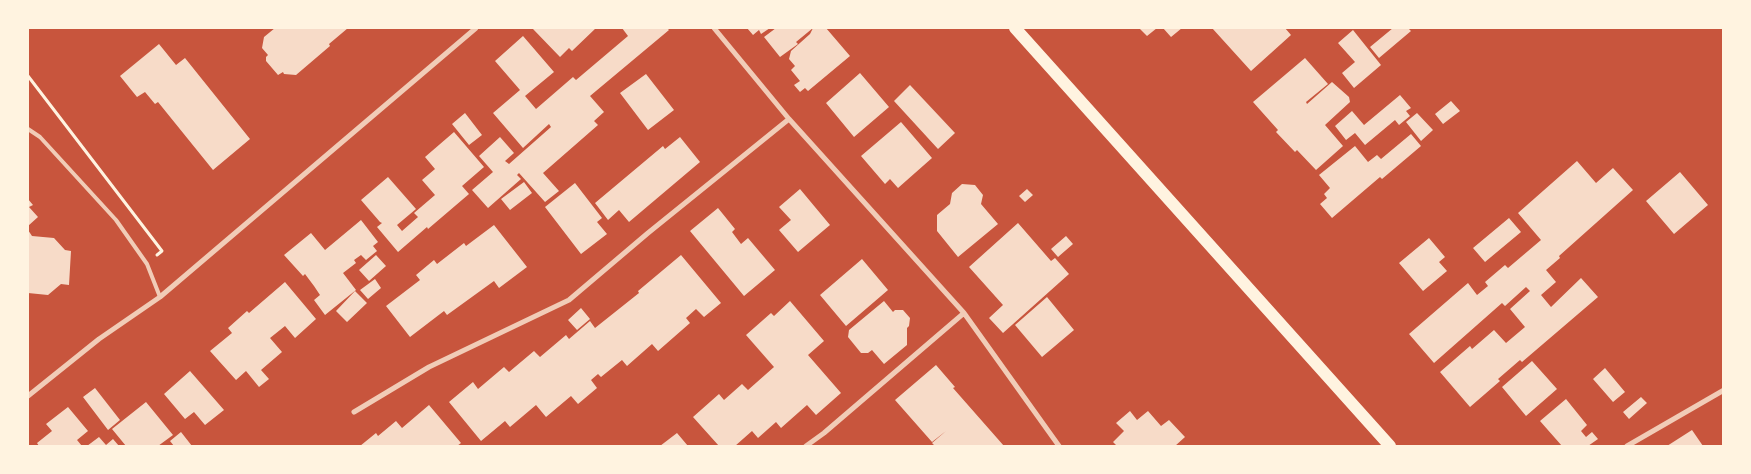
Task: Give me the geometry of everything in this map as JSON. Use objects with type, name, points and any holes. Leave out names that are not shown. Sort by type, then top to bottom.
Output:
[{"type":"main road","points":[[1015,28],[1390,446]]},
{"type":"street","points":[[28,396],[99,339],[160,297],[476,28]]},
{"type":"street","points":[[714,28],[789,119],[964,313],[1058,446]]},
{"type":"street","points":[[354,412],[430,367],[569,300],[648,233],[789,119]]},
{"type":"street","points":[[806,446],[824,433],[964,313]]},
{"type":"street","points":[[1627,446],[1724,390]]},
{"type":"lane","points":[[28,129],[40,137],[116,220],[147,264],[160,297]]},
{"type":"path","points":[[28,76],[162,251],[147,264]]},
{"type":"building","points":[[275,28],[348,28],[296,75],[284,74],[283,72],[278,75],[266,61],[268,55],[262,48],[264,37]]},
{"type":"building","points":[[596,28],[572,51],[569,48],[560,57],[533,29]]},
{"type":"building","points":[[622,28],[667,28],[669,30],[590,96],[604,112],[594,121],[598,125],[543,173],[559,191],[545,202],[519,173],[517,175],[521,179],[488,208],[472,190],[493,172],[479,156],[500,137],[514,153],[505,161],[509,164],[551,127],[549,124],[523,148],[493,113],[520,90],[495,61],[523,36],[554,72],[525,96],[536,109],[573,77],[576,80],[628,36]]},
{"type":"building","points":[[747,28],[770,28],[761,34],[759,30],[753,35]]},
{"type":"building","points":[[776,28],[813,28],[796,42],[798,44],[780,57],[764,37]]},
{"type":"building","points":[[813,28],[826,28],[850,56],[808,91],[805,88],[800,92],[794,85],[800,81],[791,70],[795,66],[789,59],[791,51],[810,34]]},
{"type":"building","points":[[1139,28],[1157,28],[1147,36]]},
{"type":"building","points":[[1163,28],[1182,28],[1171,37]]},
{"type":"building","points":[[1212,28],[1285,28],[1291,35],[1251,71]]},
{"type":"building","points":[[1393,28],[1408,28],[1411,31],[1379,58],[1370,47]]},
{"type":"building","points":[[1353,30],[1381,65],[1354,88],[1342,73],[1355,62],[1338,43]]},
{"type":"building","points":[[159,44],[176,65],[185,58],[250,139],[213,170],[158,102],[155,104],[145,92],[137,97],[120,76]]},
{"type":"building","points":[[1305,58],[1328,84],[1306,102],[1307,104],[1332,82],[1349,97],[1350,102],[1325,125],[1343,146],[1316,170],[1276,132],[1278,130],[1253,102]]},
{"type":"building","points":[[860,73],[889,107],[854,137],[826,103]]},
{"type":"building","points":[[646,74],[674,110],[648,130],[620,93]]},
{"type":"building","points":[[910,85],[955,133],[938,149],[894,101]]},
{"type":"building","points":[[1400,95],[1411,108],[1406,111],[1410,116],[1399,125],[1395,120],[1365,145],[1355,133],[1346,140],[1335,126],[1352,111],[1364,125]]},
{"type":"building","points":[[1451,101],[1460,111],[1443,124],[1435,114]]},
{"type":"building","points":[[465,113],[482,135],[469,145],[452,124]]},
{"type":"building","points":[[1417,113],[1433,130],[1421,141],[1406,122]]},
{"type":"building","points":[[901,122],[932,158],[898,188],[890,179],[885,184],[861,156]]},
{"type":"building","points":[[454,132],[484,167],[462,186],[469,194],[398,252],[377,227],[382,223],[361,200],[388,177],[416,209],[397,225],[402,231],[418,217],[414,213],[435,195],[422,180],[435,169],[425,157]]},
{"type":"building","points":[[1411,134],[1421,146],[1382,179],[1380,177],[1332,218],[1320,204],[1327,198],[1324,194],[1330,188],[1319,175],[1355,146],[1368,162],[1377,155],[1381,159]]},
{"type":"building","points":[[680,137],[700,162],[629,222],[619,210],[608,220],[595,203],[663,146],[665,149]]},
{"type":"building","points":[[1577,161],[1596,183],[1613,168],[1633,190],[1559,256],[1560,258],[1546,270],[1556,282],[1541,295],[1551,307],[1581,278],[1598,297],[1522,362],[1520,360],[1498,379],[1500,381],[1470,407],[1440,372],[1470,346],[1472,349],[1494,330],[1506,343],[1525,327],[1510,309],[1530,291],[1526,287],[1505,306],[1502,303],[1434,363],[1409,334],[1468,283],[1477,295],[1488,286],[1485,282],[1505,265],[1508,268],[1541,240],[1518,213]]},
{"type":"building","points":[[1680,172],[1708,205],[1674,234],[1646,201]]},
{"type":"building","points":[[524,182],[532,193],[510,210],[501,199]]},
{"type":"building","points":[[575,183],[602,218],[597,222],[607,234],[581,254],[545,207]]},
{"type":"building","points":[[962,184],[975,185],[983,195],[981,204],[998,224],[958,257],[937,231],[937,215],[950,204],[952,193]]},
{"type":"building","points":[[800,189],[830,225],[798,252],[779,230],[791,220],[779,207]]},
{"type":"building","points":[[1027,189],[1033,195],[1025,202],[1019,196]]},
{"type":"building","points":[[28,199],[33,205],[29,207],[38,217],[28,226]]},
{"type":"building","points":[[718,208],[735,229],[732,232],[741,244],[748,238],[775,270],[744,296],[690,231]]},
{"type":"building","points":[[1509,218],[1521,232],[1485,262],[1473,248]]},
{"type":"building","points":[[361,220],[378,242],[373,246],[377,251],[366,260],[361,255],[354,260],[356,263],[343,273],[356,290],[325,315],[314,300],[320,295],[314,286],[305,274],[303,276],[284,255],[311,233],[325,250]]},
{"type":"building","points":[[1018,223],[1051,261],[1055,258],[1069,274],[1003,333],[989,318],[1003,305],[969,267]]},
{"type":"building","points":[[494,225],[527,267],[499,288],[494,281],[447,315],[444,311],[410,337],[386,306],[420,280],[416,275],[434,260],[437,264],[464,243],[466,246]]},
{"type":"building","points":[[28,230],[32,236],[54,238],[65,250],[71,251],[69,285],[61,284],[48,295],[28,293]]},
{"type":"building","points":[[1066,236],[1073,244],[1058,257],[1051,249]]},
{"type":"building","points":[[1429,238],[1445,257],[1439,262],[1447,271],[1423,291],[1399,263]]},
{"type":"building","points":[[376,255],[386,266],[369,281],[359,270]]},
{"type":"building","points":[[681,255],[721,303],[704,317],[696,309],[686,318],[690,323],[658,351],[652,344],[627,366],[622,360],[601,377],[598,374],[591,380],[597,388],[578,404],[571,396],[546,417],[536,405],[510,427],[505,421],[481,441],[449,402],[473,382],[478,389],[504,367],[509,372],[534,351],[540,357],[566,335],[569,339],[590,321],[595,328],[639,293],[638,291]]},
{"type":"building","points":[[862,259],[888,290],[846,326],[820,295]]},
{"type":"building","points":[[375,279],[381,288],[368,299],[360,290]]},
{"type":"building","points":[[285,282],[316,319],[295,338],[285,326],[270,338],[282,352],[261,370],[269,379],[259,387],[246,371],[236,380],[210,351],[232,333],[228,328],[247,311],[249,313]]},
{"type":"building","points":[[355,291],[367,303],[347,322],[336,311]]},
{"type":"building","points":[[1047,297],[1074,330],[1042,357],[1015,325]]},
{"type":"building","points":[[790,301],[824,341],[808,355],[841,393],[816,415],[807,405],[781,428],[776,422],[758,438],[752,431],[735,446],[719,446],[693,417],[719,394],[724,400],[742,384],[748,390],[774,367],[746,335],[771,313],[774,316]]},
{"type":"building","points":[[884,301],[893,312],[895,310],[903,310],[910,318],[907,328],[907,345],[884,364],[872,350],[868,353],[861,353],[848,337],[849,330]]},
{"type":"building","points":[[581,308],[590,319],[577,330],[568,320]]},
{"type":"building","points":[[1532,361],[1557,389],[1526,416],[1502,387]]},
{"type":"building","points":[[936,365],[955,387],[953,388],[1004,446],[935,446],[932,443],[946,431],[932,442],[895,400]]},
{"type":"building","points":[[1605,368],[1625,392],[1613,402],[1593,379]]},
{"type":"building","points":[[190,371],[224,410],[205,425],[194,412],[185,419],[164,394]]},
{"type":"building","points":[[95,388],[120,420],[108,430],[83,397]]},
{"type":"building","points":[[1641,397],[1647,403],[1629,419],[1623,412]]},
{"type":"building","points":[[1566,399],[1587,425],[1581,431],[1586,437],[1592,432],[1598,439],[1588,446],[1562,446],[1540,421]]},
{"type":"building","points":[[146,402],[173,435],[158,446],[126,446],[112,429]]},
{"type":"building","points":[[429,405],[461,443],[457,446],[360,446],[376,433],[378,436],[396,421],[402,428]]},
{"type":"building","points":[[68,407],[88,431],[77,440],[82,446],[39,446],[37,443],[52,431],[46,424]]},
{"type":"building","points":[[1130,411],[1137,420],[1148,411],[1161,426],[1169,420],[1185,437],[1175,446],[1117,446],[1113,442],[1124,431],[1116,423]]},
{"type":"building","points":[[1692,430],[1703,446],[1667,446]]},
{"type":"building","points":[[181,432],[192,446],[174,446],[170,441]]},
{"type":"building","points":[[677,433],[688,446],[660,446]]},
{"type":"building","points":[[99,437],[106,445],[113,439],[119,446],[87,446]]}]
